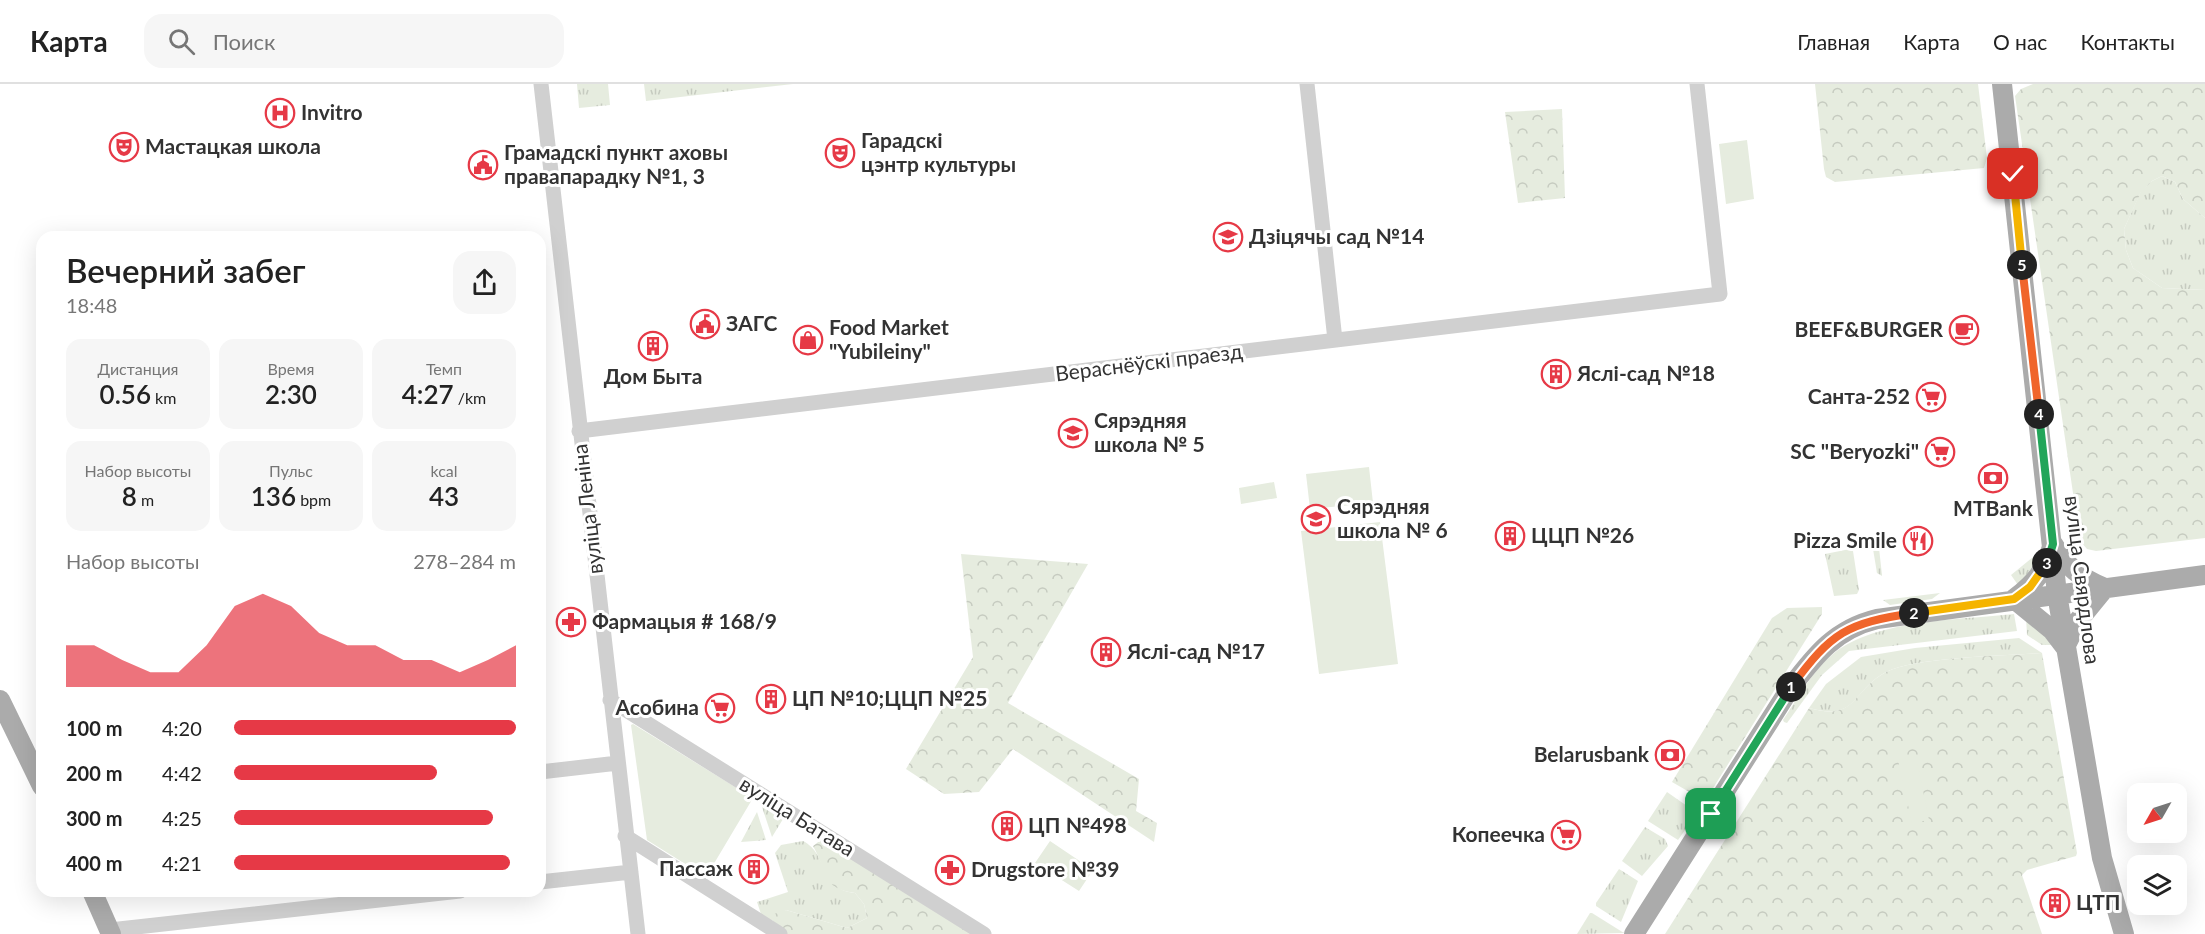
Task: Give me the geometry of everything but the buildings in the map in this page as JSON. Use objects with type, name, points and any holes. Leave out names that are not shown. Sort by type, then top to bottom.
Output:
[{"type":"main road","name":"вуліца Свярдлова","points":[[2002,84],[2057,594],[2102,858],[2124,934]]},
{"type":"main road","points":[[2053,544],[2066,565],[2083,580],[2105,588]]},
{"type":"main road","points":[[2014,599],[2030,587],[2045,569],[2053,544]]},
{"type":"main road","points":[[1634,934],[1791,687],[1816,654],[1832,638],[1861,623],[1877,619],[2205,575]]},
{"type":"main road","points":[[2014,599],[2052,630],[2065,646],[2078,621],[2105,588]]},
{"type":"main road","points":[[0,700],[36,774]]},
{"type":"main road","points":[[95,897],[110,932]]},
{"type":"street","name":"вуліца Леніна","points":[[541,84],[638,934]]},
{"type":"street","points":[[1307,84],[1335,340]]},
{"type":"street","name":"Вераснёўскі праезд","points":[[579,431],[1720,294],[1697,84]]},
{"type":"street","name":"вуліца Батава","points":[[610,700],[984,934]]},
{"type":"street","points":[[546,771],[618,763]]},
{"type":"street","points":[[626,836],[780,934]]},
{"type":"street","points":[[546,881],[631,872]]},
{"type":"street","points":[[110,932],[409,897]]},
{"type":"green space","points":[[577,84],[608,84],[610,105],[579,108]]},
{"type":"green space","points":[[644,84],[793,84],[646,101]]},
{"type":"green space","points":[[1815,84],[1978,84],[1987,158],[1984,168],[1835,182],[1826,177],[1824,169]]},
{"type":"green space","points":[[2033,84],[2205,84],[2205,218],[2183,199],[2175,182],[2162,176],[2152,181],[2141,192],[2124,229],[2126,250],[2133,268],[2162,288],[2205,290],[2205,538],[2096,551],[2087,549],[2080,541],[2015,96],[2021,89]]},
{"type":"green space","points":[[1562,109],[1565,198],[1518,203],[1505,112]]},
{"type":"green space","points":[[1747,140],[1754,199],[1726,204],[1719,144]]},
{"type":"green space","points":[[2162,176],[2175,182],[2183,199],[2205,218],[2205,290],[2162,288],[2133,268],[2126,250],[2124,229],[2141,191]]},
{"type":"green space","points":[[1369,467],[1373,503],[1310,509],[1306,474]]},
{"type":"green space","points":[[1274,482],[1277,498],[1241,504],[1239,488]]},
{"type":"green space","points":[[1380,522],[1398,664],[1319,674],[1301,531]]},
{"type":"green space","points":[[1879,548],[1882,576],[1877,573],[1873,549]]},
{"type":"green space","points":[[1850,549],[1853,551],[1859,590],[1857,594],[1834,596],[1825,554]]},
{"type":"green space","points":[[2043,549],[2045,555],[2018,585],[2011,575]]},
{"type":"green space","points":[[961,554],[1088,564],[1008,703],[1139,779],[1136,811],[1157,823],[1154,842],[1013,749],[979,792],[944,794],[906,769],[973,657]]},
{"type":"green space","points":[[1940,593],[1932,599],[1890,605],[1883,600]]},
{"type":"green space","points":[[1822,607],[1822,614],[1705,801],[1672,782],[1772,618],[1787,608]]},
{"type":"green space","points":[[2014,614],[2017,631],[1849,651],[1822,675],[1787,723],[1783,720],[1818,668],[1851,642],[1872,634],[1919,623]]},
{"type":"green space","points":[[2026,617],[2053,645],[2042,645],[2027,635]]},
{"type":"green space","points":[[2019,638],[2042,653],[1939,660],[1900,667],[1875,679],[1846,708],[1825,711],[1809,708],[1826,684],[1861,657],[1915,648]]},
{"type":"green space","points":[[2042,653],[2077,853],[2076,856],[2027,870],[2022,875],[2042,934],[1665,934],[1809,708],[1836,711],[1845,708],[1875,679],[1900,667],[1939,660]]},
{"type":"green space","points":[[633,724],[753,798],[706,877],[647,840],[631,725]]},
{"type":"green space","points":[[1916,756],[1929,820],[1912,823],[1898,760]]},
{"type":"green space","points":[[1667,792],[1697,813],[1678,840],[1648,821]]},
{"type":"green space","points":[[761,804],[783,819],[772,837]]},
{"type":"green space","points":[[757,812],[766,840],[741,842]]},
{"type":"green space","points":[[1645,827],[1665,839],[1668,846],[1642,876],[1622,861]]},
{"type":"green space","points":[[822,839],[972,934],[786,934],[772,920],[774,914],[786,910],[847,928],[867,918],[864,904],[855,893],[836,887],[826,877],[813,846]]},
{"type":"green space","points":[[803,841],[817,854],[834,885],[855,893],[864,904],[867,918],[847,928],[786,910],[772,920],[763,920],[757,902],[788,892],[775,853],[781,845]]},
{"type":"green space","points":[[1050,841],[1093,870],[1079,891],[1035,863]]},
{"type":"green space","points":[[1619,869],[1638,881],[1621,922],[1596,906]]},
{"type":"green space","points":[[1592,913],[1624,933],[1577,934]]},
{"type":"place","name":"Invitro","points":[[280,113]]},
{"type":"place","name":"Мастацкая школа","points":[[124,147]]},
{"type":"place","name":"Гарадскі цэнтр культуры","points":[[840,153]]},
{"type":"place","name":"Грамадскі пункт аховы правапарадку №1, 3","points":[[483,165]]},
{"type":"place","name":"Дзіцячы сад №14","points":[[1228,237]]},
{"type":"place","name":"ЗАГС","points":[[705,324]]},
{"type":"place","name":"BEEF&BURGER","points":[[1964,330]]},
{"type":"place","name":"Food Market \"Yubileiny\"","points":[[808,340]]},
{"type":"place","name":"Дом Быта","points":[[653,346]]},
{"type":"place","name":"Яслі-сад №18","points":[[1556,374]]},
{"type":"place","name":"Санта-252","points":[[1931,397]]},
{"type":"place","name":"Сярэдняя школа № 5","points":[[1073,433]]},
{"type":"place","name":"SC \"Beryozki\"","points":[[1940,452]]},
{"type":"place","name":"MTBank","points":[[1993,478]]},
{"type":"place","name":"Сярэдняя школа № 6","points":[[1316,519]]},
{"type":"place","name":"ЦЦП №26","points":[[1510,536]]},
{"type":"place","name":"Pizza Smile","points":[[1918,541]]},
{"type":"place","name":"Фармацыя # 168/9","points":[[571,622]]},
{"type":"place","name":"Яслі-сад №17","points":[[1106,652]]},
{"type":"place","name":"ЦП №10;ЦЦП №25","points":[[771,699]]},
{"type":"place","name":"Асобина","points":[[720,708]]},
{"type":"place","name":"Belarusbank","points":[[1670,755]]},
{"type":"place","name":"ЦП №498","points":[[1007,826]]},
{"type":"place","name":"Копеечка","points":[[1566,835]]},
{"type":"place","name":"Пассаж","points":[[754,869]]},
{"type":"place","name":"Drugstore №39","points":[[950,870]]},
{"type":"place","name":"ЦТП","points":[[2055,903]]},
{"type":"route","points":[[1711,814],[1791,687],[1816,654],[1832,638],[1846,629],[1877,619],[2014,599],[2030,587],[2045,569],[2053,544],[2013,174]]}]
